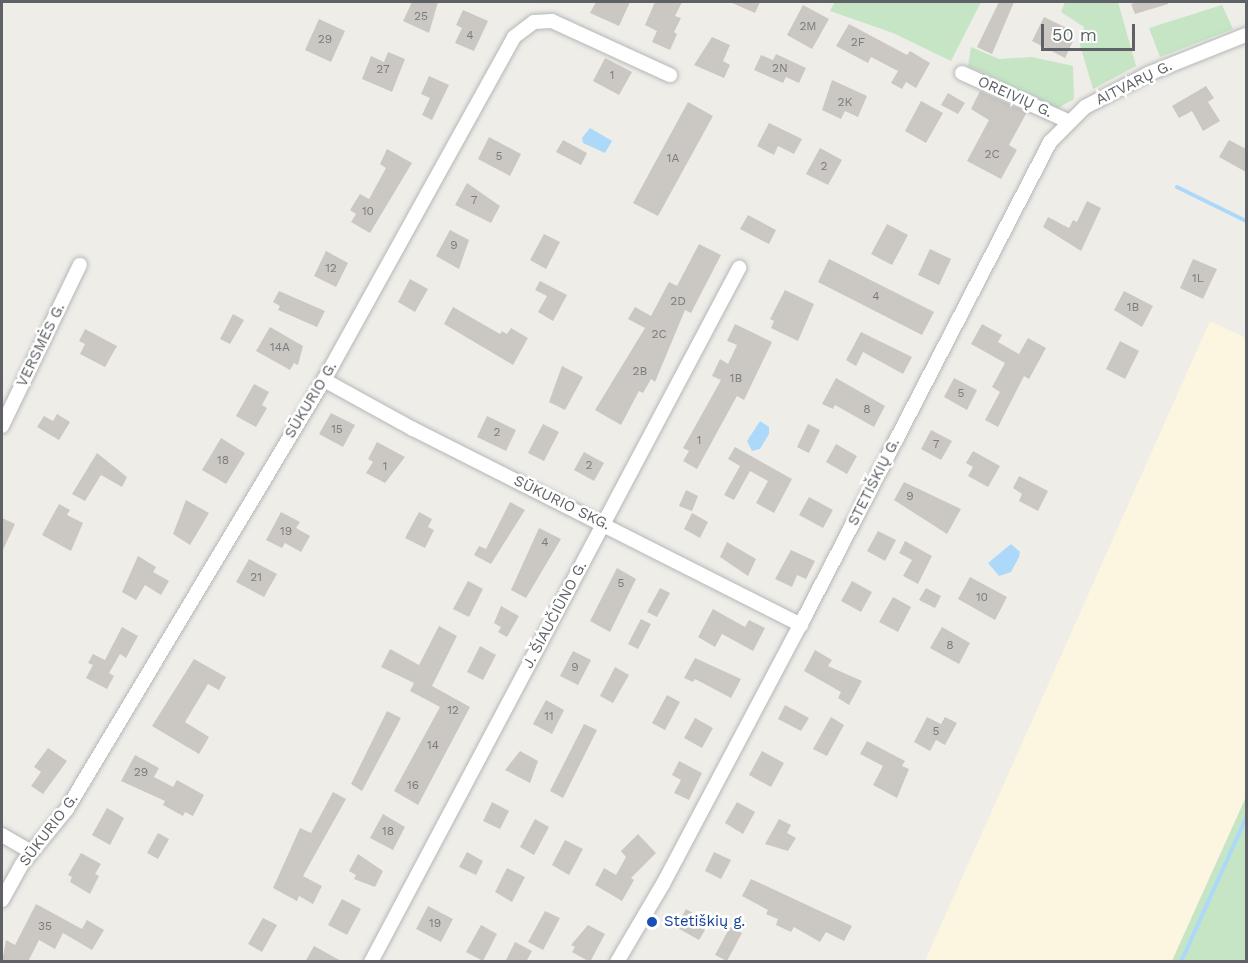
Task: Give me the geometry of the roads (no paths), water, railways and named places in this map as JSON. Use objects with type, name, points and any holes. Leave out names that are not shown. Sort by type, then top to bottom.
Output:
[{"type":"street","name":"SŪKURIO G.","points":[[2,900],[32,852],[67,809],[324,380],[514,37],[534,22],[552,21],[670,75]]},
{"type":"street","name":"AITVARŲ G.","points":[[1042,159],[1068,121],[1148,74],[1246,35]]},
{"type":"street","name":"OREIVIŲ G.","points":[[962,73],[1068,121]]},
{"type":"street","name":"STETIŠKIŲ G.","points":[[617,962],[663,884],[801,624],[1042,159]]},
{"type":"street","name":"VERSMĖS G.","points":[[2,426],[80,265]]},
{"type":"street","name":"J. ŠIAUČIŪNO G.","points":[[371,962],[739,268]]},
{"type":"street","name":"SŪKURIO SKG.","points":[[324,380],[412,429],[801,624]]},
{"type":"street","points":[[2,835],[32,852]]},
{"type":"water","points":[[590,128],[612,141],[605,153],[583,143],[582,138]]},
{"type":"water","points":[[760,421],[769,427],[769,434],[760,449],[752,451],[747,441]]},
{"type":"water","points":[[1011,544],[1020,552],[1019,557],[1011,572],[999,576],[988,563]]},
{"type":"waterway","points":[[1177,187],[1246,221]]},
{"type":"waterway","points":[[1181,962],[1246,818]]},
{"type":"place","name":"Stetiškių g.","points":[[652,922]]}]
